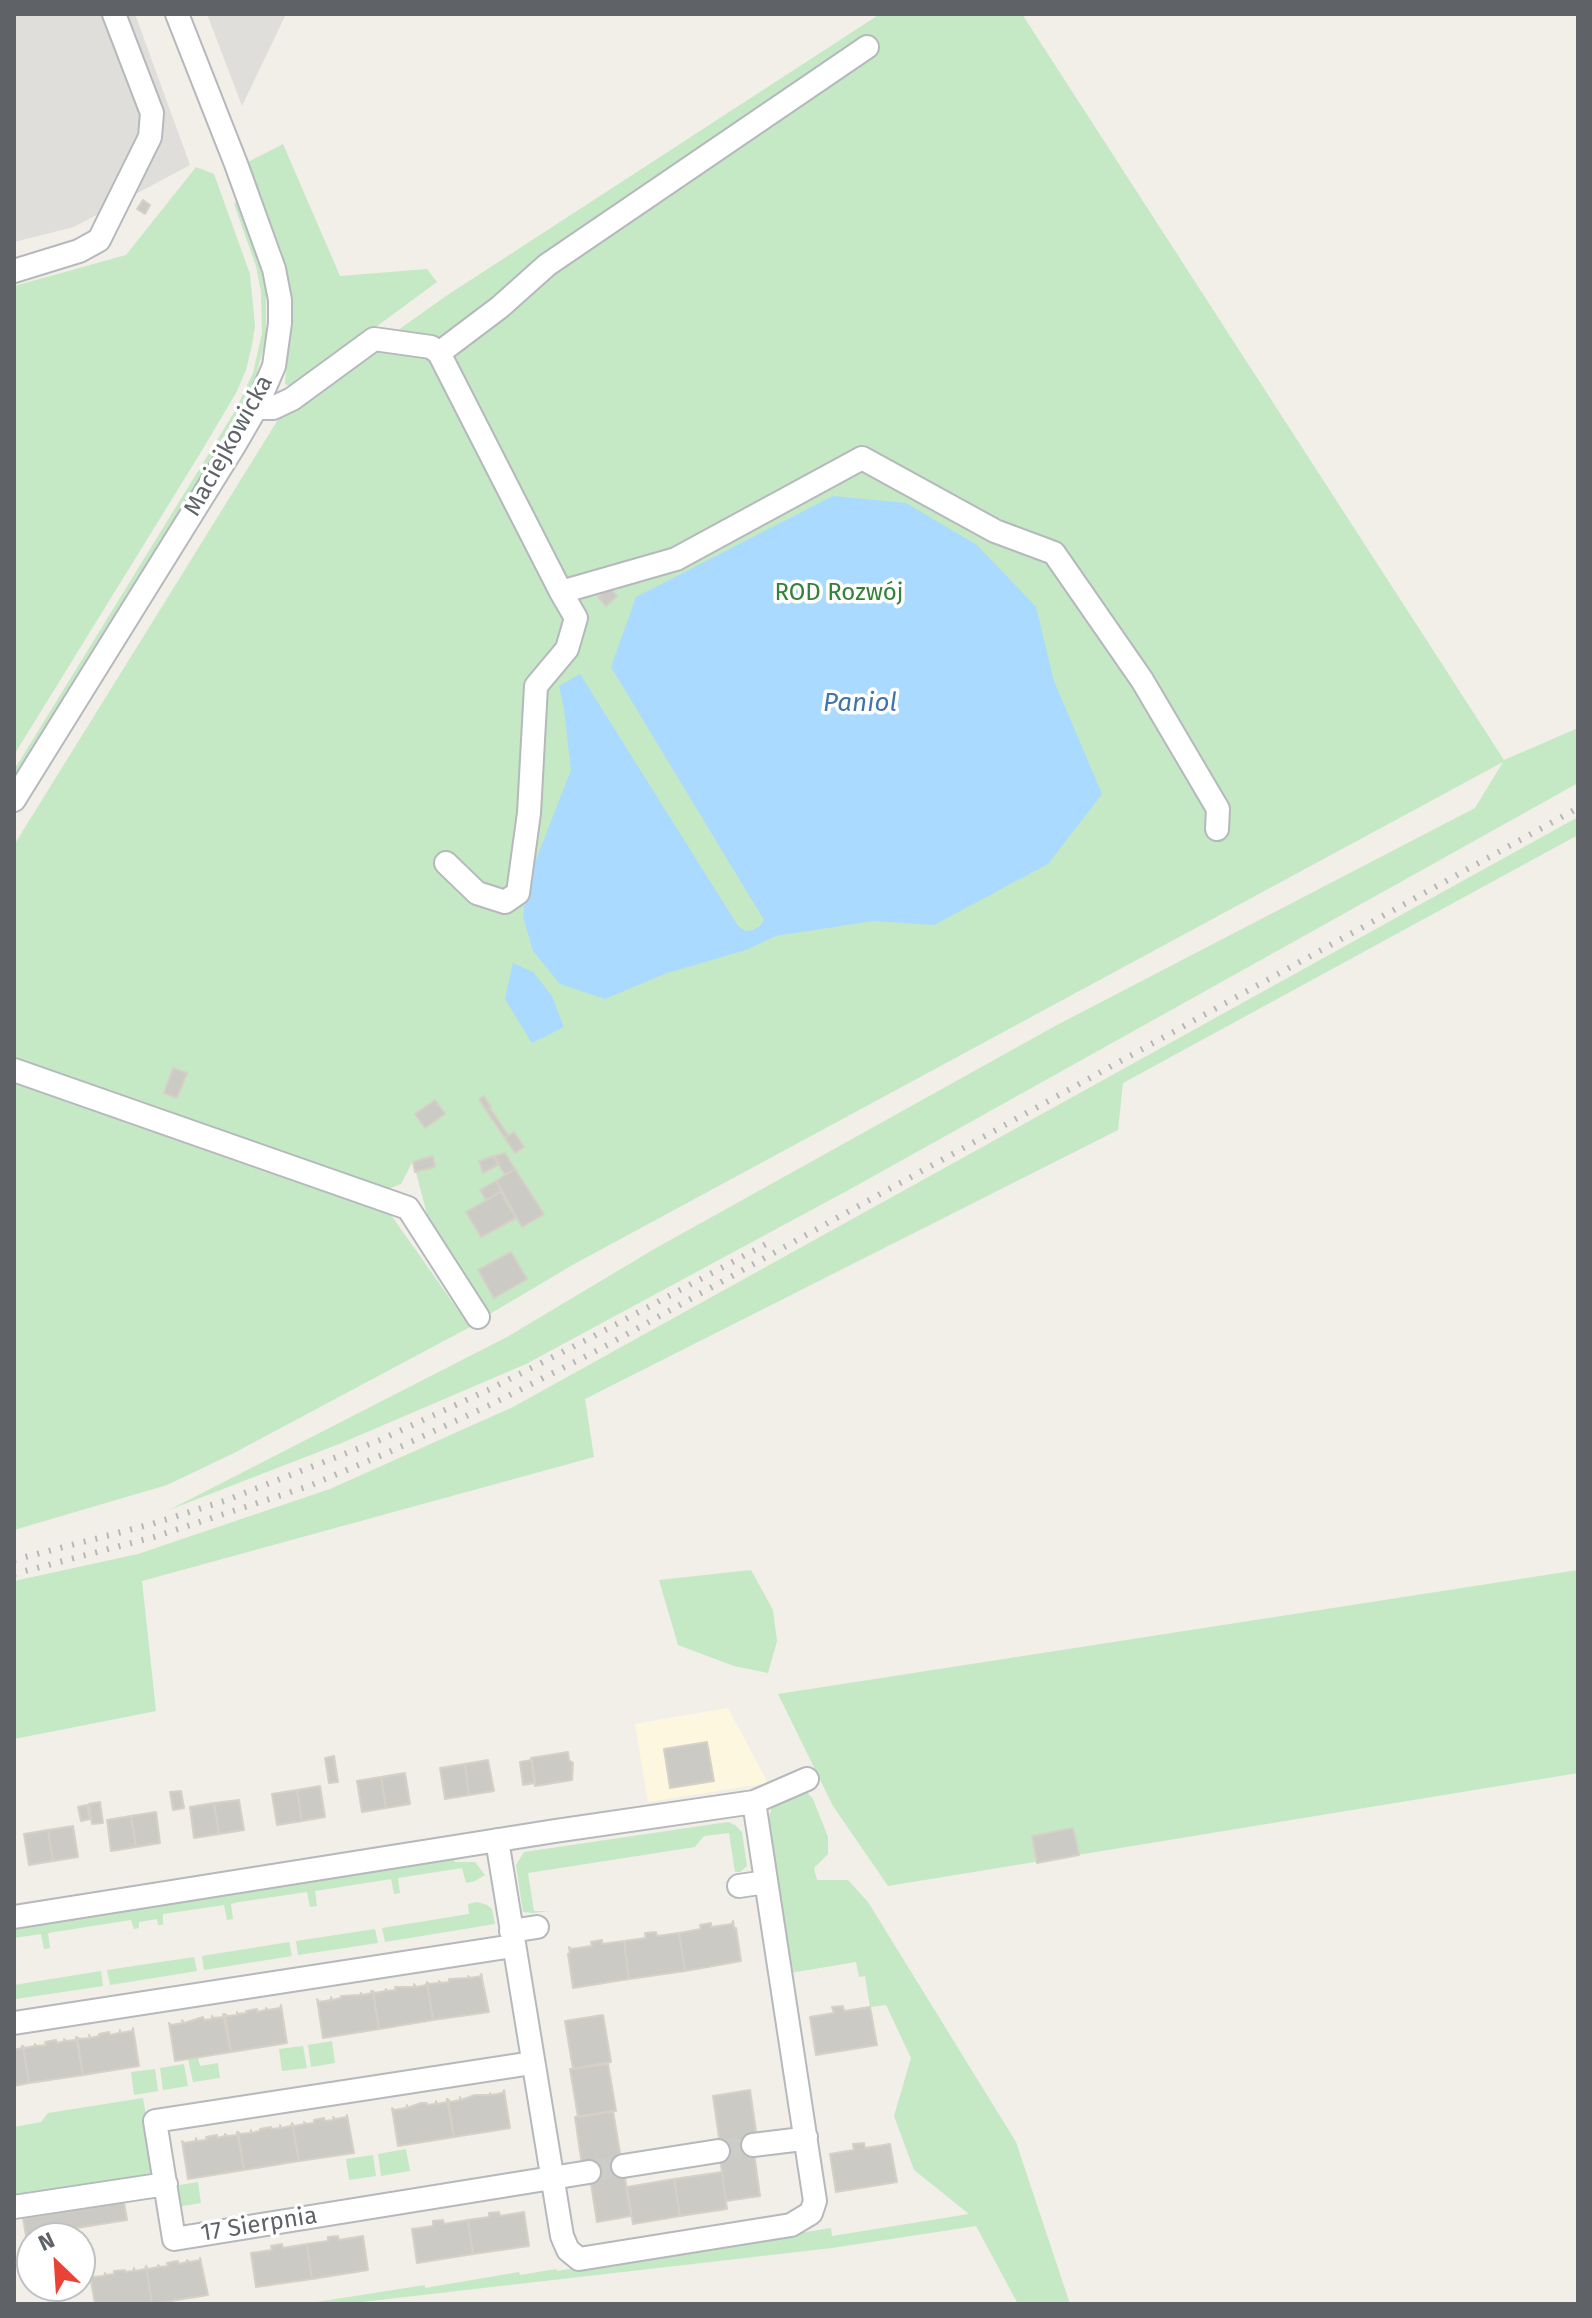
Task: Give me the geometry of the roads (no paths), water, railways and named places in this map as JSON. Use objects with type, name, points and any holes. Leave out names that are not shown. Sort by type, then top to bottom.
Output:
[{"type":"street","points":[[14,271],[65,256],[99,240],[150,137],[152,113],[114,14]]},
{"type":"street","name":"Maciejkowicka","points":[[14,800],[256,408],[274,366],[280,323],[277,285],[263,237],[177,14]]},
{"type":"street","points":[[439,353],[500,307],[547,265],[867,47]]},
{"type":"street","points":[[256,408],[273,408],[292,399],[374,339],[431,347],[439,353],[576,618],[567,649],[536,686],[529,813],[518,893],[505,902],[477,893],[446,863]]},
{"type":"street","points":[[561,592],[676,559],[862,458],[995,531],[1054,553],[1150,694],[1218,809],[1217,829]]},
{"type":"street","points":[[14,1070],[408,1208],[478,1317]]},
{"type":"street","points":[[14,1917],[754,1802],[807,1779]]},
{"type":"street","points":[[497,1840],[562,2236],[568,2250],[579,2259],[791,2225],[811,2213],[815,2201],[754,1802]]},
{"type":"street","points":[[739,1886],[766,1882]]},
{"type":"street","points":[[14,2023],[512,1938],[537,1927]]},
{"type":"street","name":"17 Sierpnia","points":[[532,2063],[155,2121],[174,2239],[553,2178]]},
{"type":"street","points":[[753,2145],[806,2137]]},
{"type":"street","points":[[623,2166],[718,2151]]},
{"type":"street","points":[[553,2178],[589,2172]]},
{"type":"street","points":[[14,2207],[166,2184]]},
{"type":"water","name":"Paniol","points":[[833,496],[906,503],[977,545],[1036,607],[1054,681],[1102,794],[1048,864],[934,925],[873,921],[776,936],[746,950],[667,973],[605,999],[560,984],[533,951],[523,917],[527,883],[571,770],[559,686],[580,674],[738,926],[745,931],[753,930],[764,920],[611,667],[636,597]]},
{"type":"water","points":[[513,963],[533,972],[552,996],[564,1027],[532,1043],[505,999]]},
{"type":"tunnel","points":[[718,2151],[753,2145]]},
{"type":"tunnel","points":[[589,2172],[623,2166]]},
{"type":"railway","points":[[14,1574],[154,1537],[309,1486],[494,1403],[600,1349],[1578,808]]},
{"type":"railway","points":[[14,1560],[152,1524],[224,1501],[380,1440],[488,1390],[766,1244]]},
{"type":"park label","name":"ROD Rozwój","points":[[839,593]]}]
